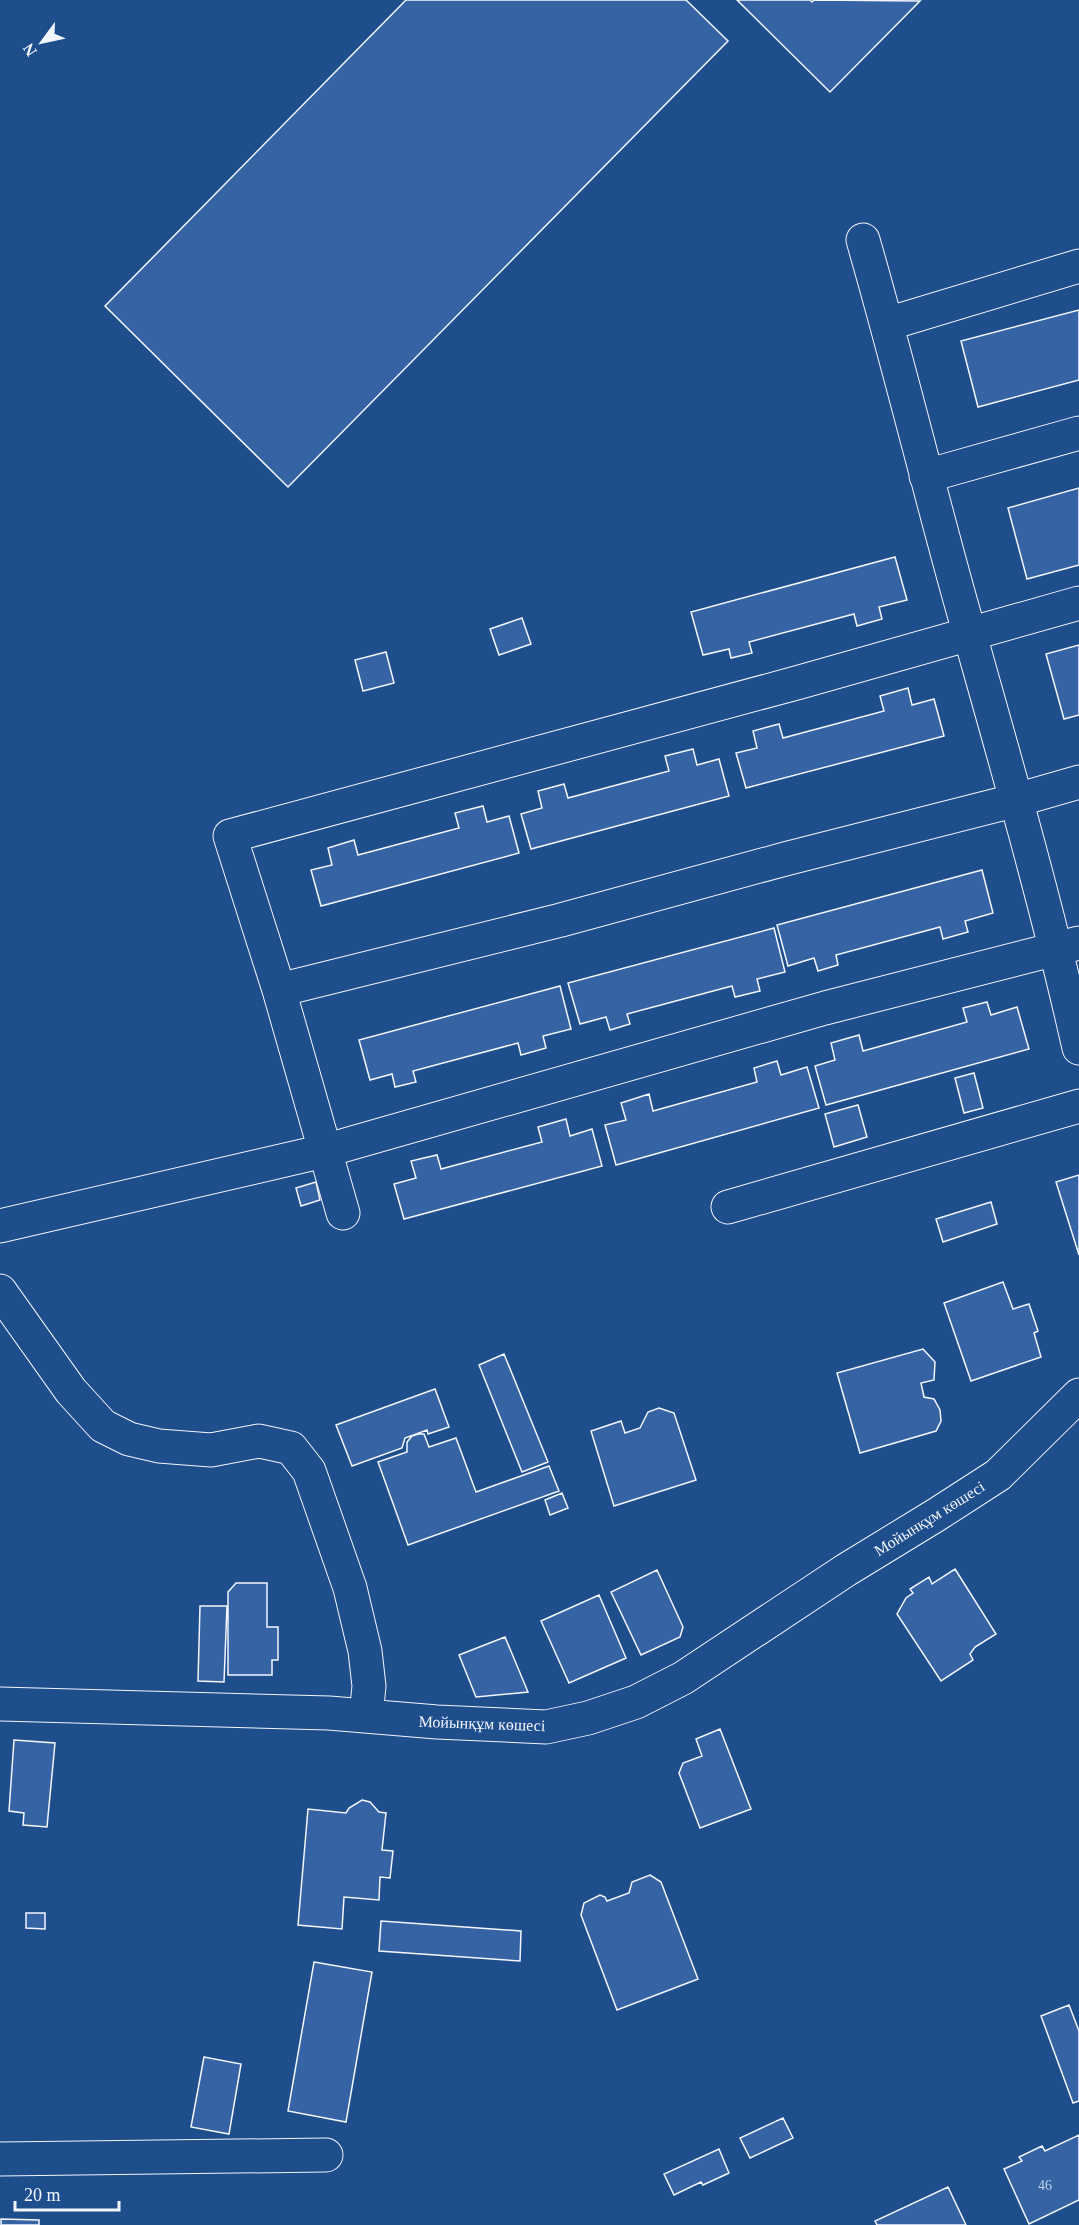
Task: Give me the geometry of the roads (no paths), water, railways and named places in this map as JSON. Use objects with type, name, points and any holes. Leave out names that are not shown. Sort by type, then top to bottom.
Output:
[{"type":"street","points":[[862,240],[1017,800],[1068,946],[1079,1048]]},
{"type":"street","points":[[887,324],[1079,266]]},
{"type":"street","points":[[926,476],[1079,434]]},
{"type":"street","points":[[343,1213],[279,990],[230,836],[970,635],[1079,603]]},
{"type":"street","points":[[279,990],[561,920],[1079,782]]},
{"type":"street","points":[[0,1226],[324,1150],[825,1008],[1068,946]]},
{"type":"street","points":[[728,1207],[1079,1106]]},
{"type":"street","points":[[0,1291],[71,1391],[103,1426],[129,1439],[159,1446],[211,1450],[259,1441],[291,1448],[309,1471],[350,1588],[365,1651],[369,1686],[366,1716]]},
{"type":"street","name":"Мойынқұм көшесі","points":[[0,1704],[329,1713],[437,1722],[546,1727],[588,1718],[636,1702],[718,1656],[846,1570],[936,1515],[998,1474],[1079,1395]]},
{"type":"street","points":[[0,2159],[326,2155]]}]
